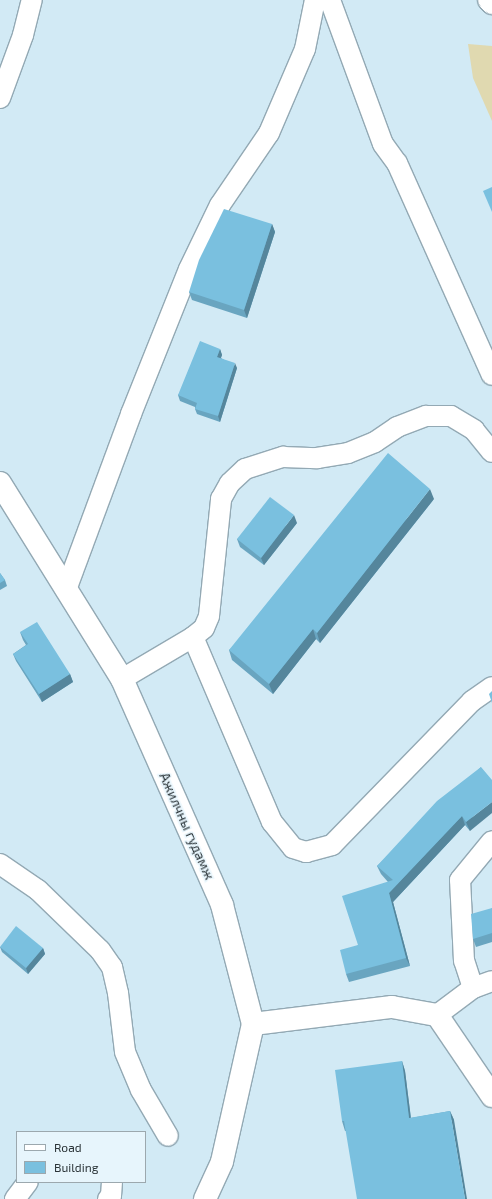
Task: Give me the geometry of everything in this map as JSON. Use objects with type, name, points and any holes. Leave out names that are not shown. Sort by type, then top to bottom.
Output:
[{"type":"main road","name":"Ажилчны гудамж","points":[[0,483],[122,679],[222,905],[253,1024],[222,1162],[205,1199]]},
{"type":"main road","points":[[253,1024],[392,1007],[437,1016],[492,1096]]},
{"type":"street","points":[[0,98],[32,0]]},
{"type":"street","points":[[66,590],[131,414],[189,269],[220,205],[269,133],[305,49],[315,0]]},
{"type":"street","points":[[330,0],[383,144],[397,163],[492,376]]},
{"type":"street","points":[[488,0],[492,4]]},
{"type":"street","points":[[122,679],[193,637],[204,628],[209,616],[221,499],[230,483],[245,469],[283,457],[317,458],[348,453],[374,442],[397,427],[426,416],[451,416],[474,430],[492,452]]},
{"type":"street","points":[[193,637],[272,822],[293,848],[306,852],[332,845],[472,701],[492,687]]},
{"type":"street","points":[[473,988],[464,961],[460,880],[492,841]]},
{"type":"street","points":[[0,864],[38,890],[100,950],[112,968],[118,993],[125,1052],[141,1090],[168,1136]]},
{"type":"street","points":[[437,1016],[473,988],[492,981]]},
{"type":"street","points":[[15,1199],[27,1183]]},
{"type":"street","points":[[108,1199],[111,1196],[112,1183]]},
{"type":"shaded area","points":[[468,44],[492,46],[492,121],[473,78]]},
{"type":"building","points":[[492,187],[492,212],[483,191]]},
{"type":"building","points":[[224,209],[272,224],[244,310],[189,292],[199,260]]},
{"type":"building","points":[[200,341],[220,349],[217,357],[235,363],[218,416],[195,409],[197,403],[178,395]]},
{"type":"building","points":[[388,453],[430,489],[317,633],[313,629],[269,684],[229,650]]},
{"type":"building","points":[[270,497],[294,515],[261,558],[237,539]]},
{"type":"building","points":[[0,573],[5,580],[0,583]]},
{"type":"building","points":[[37,622],[70,674],[39,694],[13,654],[28,644],[20,632]]},
{"type":"building","points":[[492,691],[492,703],[489,694]]},
{"type":"building","points":[[481,767],[492,780],[492,802],[466,822],[462,816],[389,893],[406,958],[346,974],[340,950],[358,945],[342,896],[393,880],[377,866],[437,801]]},
{"type":"building","points":[[492,908],[492,933],[473,939],[471,914]]},
{"type":"building","points":[[16,926],[43,948],[26,968],[0,947]]},
{"type":"building","points":[[402,1061],[409,1118],[450,1111],[465,1199],[357,1199],[344,1121],[342,1121],[335,1070]]}]
